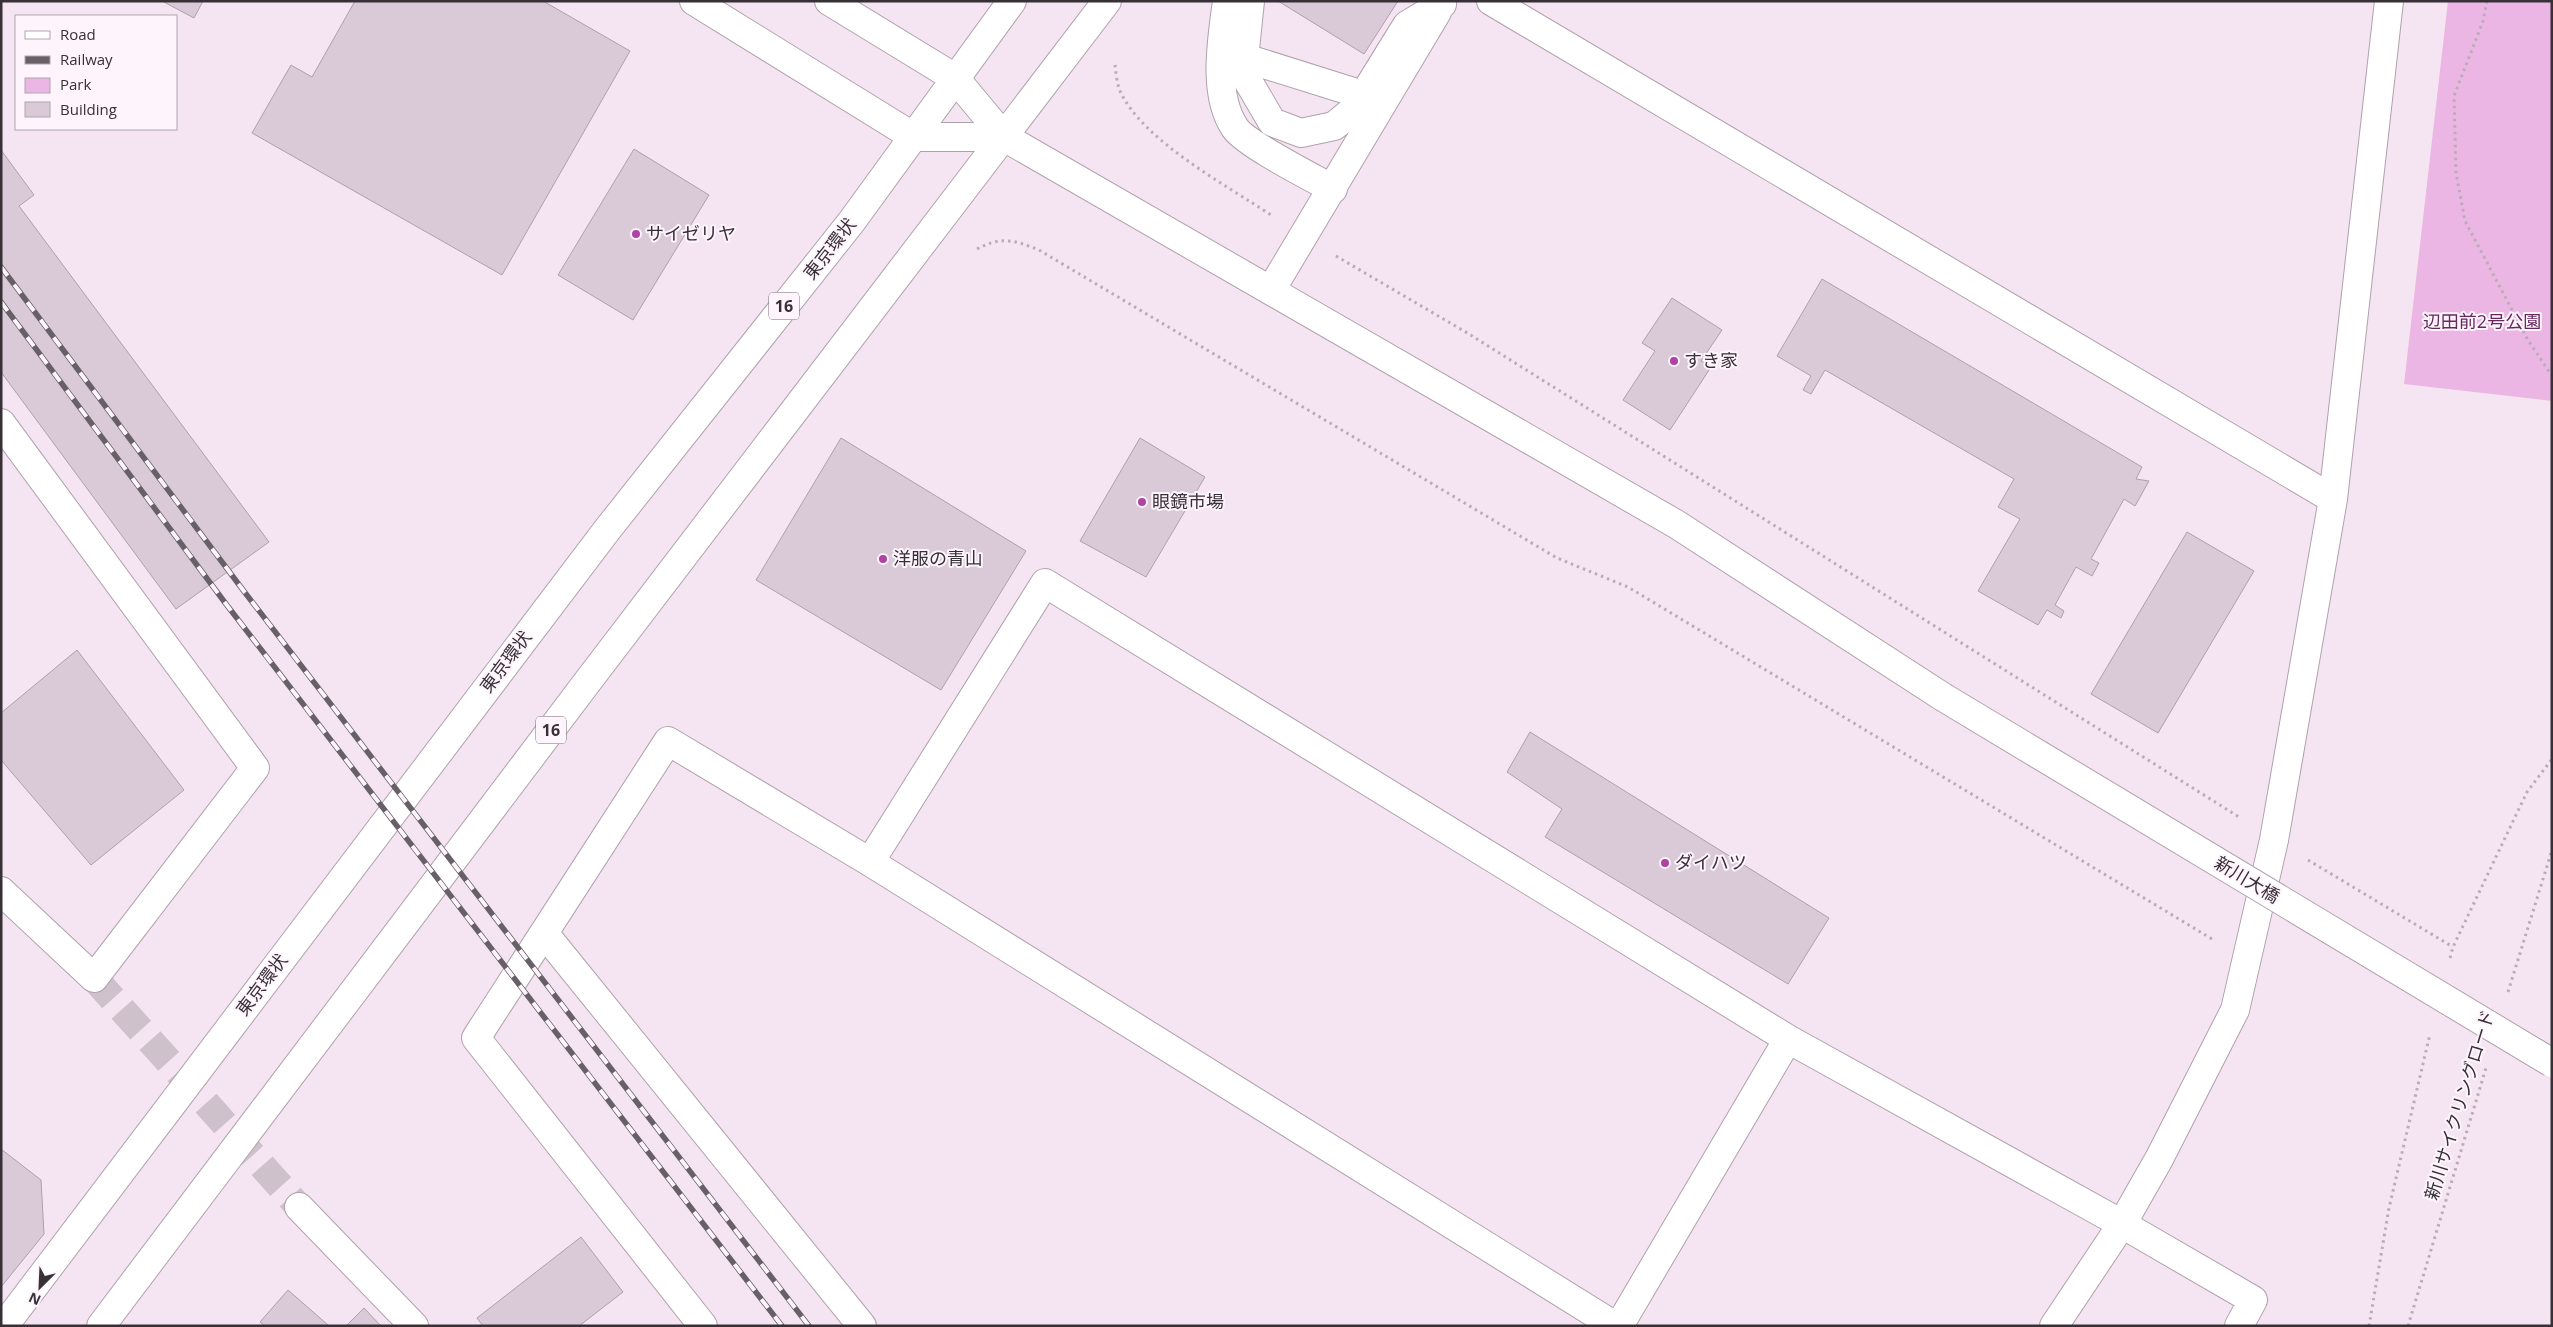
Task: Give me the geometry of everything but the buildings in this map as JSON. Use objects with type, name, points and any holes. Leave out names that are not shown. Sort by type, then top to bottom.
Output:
[{"type":"main road","points":[[694,1],[914,137],[1004,137]]},
{"type":"main road","points":[[829,1],[955,78],[1004,137]]},
{"type":"main road","name":"東京環状","points":[[4,1326],[607,530],[852,220],[1012,1]]},
{"type":"main road","name":"16","points":[[102,1326],[588,681],[1107,1]]},
{"type":"main road","points":[[1227,1],[1220,52],[1224,103],[1236,130],[1272,155],[1333,188]]},
{"type":"main road","points":[[1250,1],[1245,58],[1248,81],[1272,122],[1301,134],[1334,126],[1355,109],[1407,25],[1443,2]]},
{"type":"main road","points":[[1491,1],[2333,499]]},
{"type":"main road","points":[[2054,1326],[2122,1224],[2159,1159],[2235,1010],[2274,840],[2333,499],[2388,1]]},
{"type":"main road","points":[[1271,290],[1443,2]]},
{"type":"main road","points":[[1245,58],[1363,95]]},
{"type":"main road","name":"新川大橋","points":[[1004,137],[1676,524],[1942,697],[2552,1062]]},
{"type":"main road","points":[[1,423],[255,768],[94,978],[1,891]]},
{"type":"main road","points":[[870,862],[1045,583],[1788,1038],[2122,1224],[2253,1300],[2239,1326]]},
{"type":"main road","points":[[703,1326],[476,1038],[668,741],[870,862],[1615,1326]]},
{"type":"main road","points":[[544,933],[862,1326]]},
{"type":"main road","points":[[1619,1326],[1788,1038]]},
{"type":"main road","points":[[299,1206],[414,1326]]},
{"type":"path","points":[[2487,1],[2483,21],[2454,96],[2456,173],[2465,221],[2528,340],[2552,376]]},
{"type":"path","points":[[1115,65],[1119,90],[1137,119],[1181,155],[1304,236],[1469,334],[2274,840],[2453,947]]},
{"type":"path","points":[[977,249],[992,241],[1016,241],[1039,250],[1557,558],[1628,587],[2246,960]]},
{"type":"path","name":"新川サイクリングロード","points":[[2507,996],[2552,850]]},
{"type":"path","name":"新川サイクリングロード","points":[[2408,1326],[2487,1062]]},
{"type":"green space","name":"辺田前2号公園","points":[[2448,1],[2552,1],[2552,401],[2404,384]]},
{"type":"tunnel","points":[[94,978],[299,1207]]},
{"type":"railway","points":[[1,267],[243,590],[809,1326]]},
{"type":"railway","points":[[1,302],[226,604],[782,1326]]},
{"type":"place","name":"サイゼリヤ","points":[[636,234]]},
{"type":"place","name":"すき家","points":[[1674,361]]},
{"type":"place","name":"眼鏡市場","points":[[1142,502]]},
{"type":"place","name":"洋服の青山","points":[[883,559]]},
{"type":"place","name":"ダイハツ","points":[[1665,863]]}]
